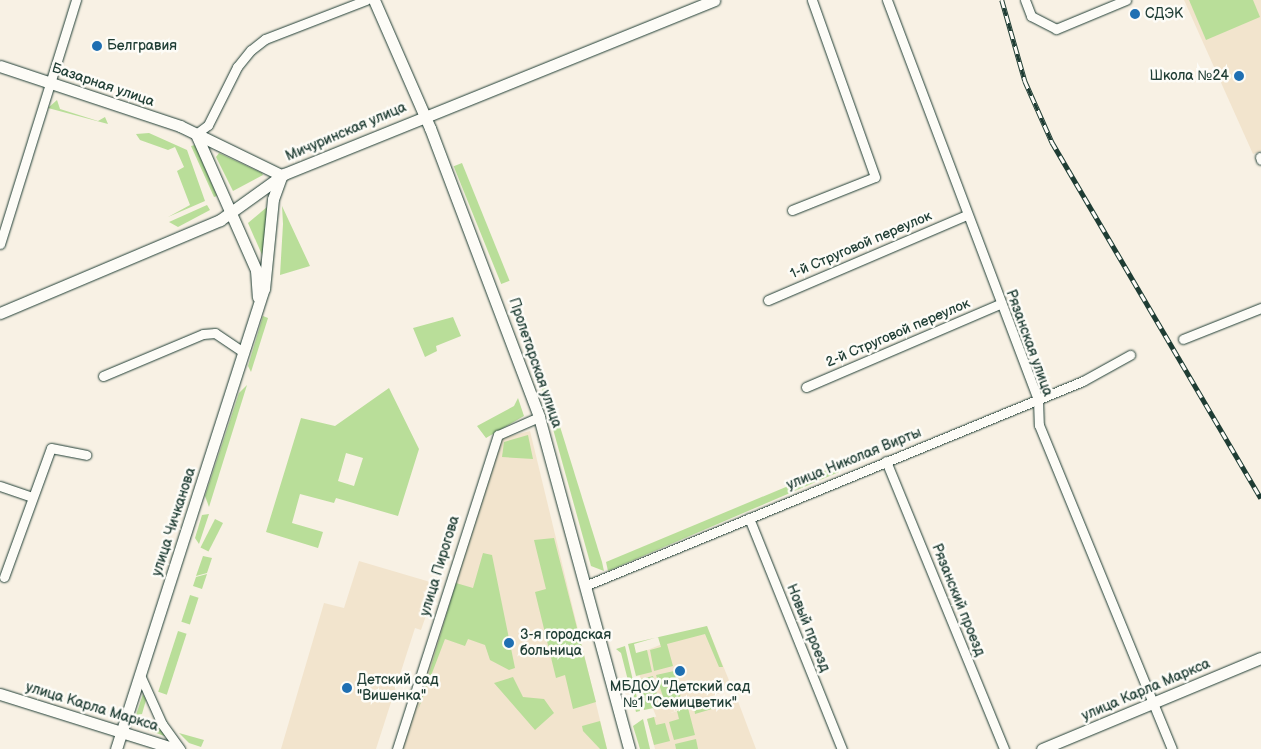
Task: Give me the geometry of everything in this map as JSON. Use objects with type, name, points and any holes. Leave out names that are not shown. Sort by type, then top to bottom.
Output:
[{"type":"main road","name":"Пролетарская улица","points":[[374,0],[425,115],[539,417],[587,585],[629,749]]},
{"type":"main road","name":"Мичуринская улица","points":[[0,313],[233,212],[281,175],[425,115],[714,0]]},
{"type":"main road","name":"Базарная улица","points":[[0,66],[196,134],[281,175]]},
{"type":"main road","points":[[196,134],[233,212],[256,270],[257,304]]},
{"type":"main road","points":[[257,304],[268,274],[273,199],[281,175]]},
{"type":"main road","name":"улица Чичканова","points":[[116,749],[257,304]]},
{"type":"main road","name":"улица Карла Маркса","points":[[1042,749],[1261,658]]},
{"type":"main road","name":"улица Карла Маркса","points":[[0,694],[176,749]]},
{"type":"street","points":[[0,244],[76,0]]},
{"type":"street","points":[[196,134],[208,125],[237,67],[251,50],[265,39],[366,0]]},
{"type":"street","points":[[792,210],[875,177],[812,0]]},
{"type":"street","name":"Рязанская улица","points":[[887,0],[966,215],[1038,400],[1039,425],[1172,749]]},
{"type":"street","points":[[1025,0],[1031,16],[1056,29],[1126,0]]},
{"type":"street","name":"1-й Струговой переулок","points":[[768,300],[966,215]]},
{"type":"street","name":"2-й Струговой переулок","points":[[806,387],[1000,304]]},
{"type":"street","points":[[1183,339],[1261,308]]},
{"type":"street","points":[[103,376],[203,334],[215,333],[243,352]]},
{"type":"street","name":"улица Николая Вирты","points":[[587,585],[1038,400],[1130,355]]},
{"type":"street","name":"улица Пирогова","points":[[397,749],[498,435],[539,417]]},
{"type":"street","points":[[4,578],[32,496],[51,448],[86,455]]},
{"type":"street","name":"Рязанский проезд","points":[[886,461],[1004,749]]},
{"type":"street","points":[[0,486],[32,496]]},
{"type":"street","name":"Новый проезд","points":[[749,518],[842,749]]},
{"type":"street","points":[[140,675],[162,724],[180,749]]},
{"type":"shaded area","name":"Школа №24","points":[[1184,0],[1261,0],[1261,151],[1253,154]]},
{"type":"shaded area","name":"3-я городская больница","points":[[530,431],[607,749],[402,749],[502,438]]},
{"type":"shaded area","name":"Детский сад \"Вишенка\"","points":[[359,561],[437,584],[421,630],[415,628],[376,749],[281,749],[324,603],[344,608]]},
{"type":"shaded area","name":"МБДОУ \"Детский сад №1 \"Семицветик\"","points":[[707,626],[732,688],[657,718],[632,656]]},
{"type":"shaded area","name":"МБДОУ \"Детский сад №1 \"Семицветик\"","points":[[736,696],[756,749],[655,749],[647,719]]},
{"type":"green space","points":[[1189,0],[1253,0],[1260,17],[1206,40]]},
{"type":"green space","points":[[57,100],[60,109],[98,121],[105,117],[108,124],[48,108]]},
{"type":"green space","points":[[149,133],[187,150],[205,201],[168,217],[190,205],[177,171],[184,167],[175,147],[168,150],[140,140],[136,134]]},
{"type":"green space","points":[[195,145],[217,196],[214,197],[191,146]]},
{"type":"green space","points":[[219,153],[263,175],[233,191],[216,157]]},
{"type":"green space","points":[[462,163],[510,281],[501,284],[454,166]]},
{"type":"green space","points":[[207,205],[210,210],[178,227],[169,222]]},
{"type":"green space","points":[[282,206],[310,266],[280,275],[283,224]]},
{"type":"green space","points":[[267,207],[263,257],[248,223]]},
{"type":"green space","points":[[263,316],[268,318],[251,372],[248,366]]},
{"type":"green space","points":[[453,317],[461,336],[436,346],[437,351],[425,357],[413,328]]},
{"type":"green space","points":[[540,362],[604,571],[591,566],[535,364]]},
{"type":"green space","points":[[247,385],[209,507],[205,496],[239,393]]},
{"type":"green space","points":[[389,388],[419,449],[398,516],[336,498],[334,503],[300,494],[292,523],[323,532],[318,548],[266,532],[301,418],[335,426]],"holes":[[[346,453],[363,458],[354,486],[338,481]]]},
{"type":"green space","points":[[518,398],[524,416],[486,438],[477,426],[514,406]]},
{"type":"green space","points":[[528,435],[533,459],[502,457],[504,442]]},
{"type":"green space","points":[[836,466],[839,472],[608,571],[606,562]]},
{"type":"green space","points":[[209,514],[199,544],[195,538],[202,515]]},
{"type":"green space","points":[[215,519],[223,523],[208,552],[200,548]]},
{"type":"green space","points":[[554,538],[596,702],[573,709],[565,675],[556,678],[535,592],[546,589],[534,540]]},
{"type":"green space","points":[[483,553],[492,555],[515,668],[509,670],[490,660],[485,645],[468,639],[465,646],[445,639],[418,710],[456,583],[473,588]]},
{"type":"green space","points":[[203,556],[212,558],[207,573],[196,576]]},
{"type":"green space","points":[[207,574],[202,589],[193,586],[196,577]]},
{"type":"green space","points":[[190,595],[199,598],[190,624],[181,622]]},
{"type":"green space","points":[[707,626],[723,667],[719,667],[705,634],[667,644],[673,666],[654,671],[650,650],[661,647],[658,637]]},
{"type":"green space","points":[[178,631],[187,634],[167,695],[158,692]]},
{"type":"green space","points":[[655,638],[634,644],[636,653],[647,650],[652,672],[636,676],[628,644]]},
{"type":"green space","points":[[625,646],[640,711],[636,712],[621,653],[616,649]]},
{"type":"green space","points":[[674,671],[682,702],[644,710],[637,680],[653,676],[657,695],[651,697],[653,705],[665,703],[656,675]]},
{"type":"green space","points":[[513,677],[523,697],[544,699],[554,713],[535,730],[494,683]]},
{"type":"green space","points":[[143,694],[146,700],[142,714],[136,715]]},
{"type":"green space","points":[[721,700],[722,706],[695,714],[694,707]]},
{"type":"green space","points":[[688,708],[695,735],[674,740],[669,722],[679,719],[677,711]]},
{"type":"green space","points":[[654,717],[656,725],[665,723],[670,741],[654,745],[647,719]]},
{"type":"green space","points":[[643,719],[650,749],[640,749],[633,726]]},
{"type":"green space","points":[[600,721],[607,749],[600,749],[583,731],[582,726]]},
{"type":"green space","points":[[147,724],[166,730],[170,738],[145,729]]},
{"type":"green space","points":[[179,733],[204,740],[201,747],[189,743]]},
{"type":"green space","points":[[696,739],[698,749],[676,749],[675,744]]},
{"type":"railway","points":[[1002,0],[1025,81],[1052,142],[1261,498]]},
{"type":"place","name":"СДЭК","points":[[1135,14]]},
{"type":"place","name":"Белгравия","points":[[97,46]]},
{"type":"place","name":"Школа №24","points":[[1239,76]]},
{"type":"place","name":"3-я городская больница","points":[[509,643]]},
{"type":"place","name":"МБДОУ \"Детский сад №1 \"Семицветик\"","points":[[680,671]]},
{"type":"place","name":"Детский сад \"Вишенка\"","points":[[347,688]]}]
